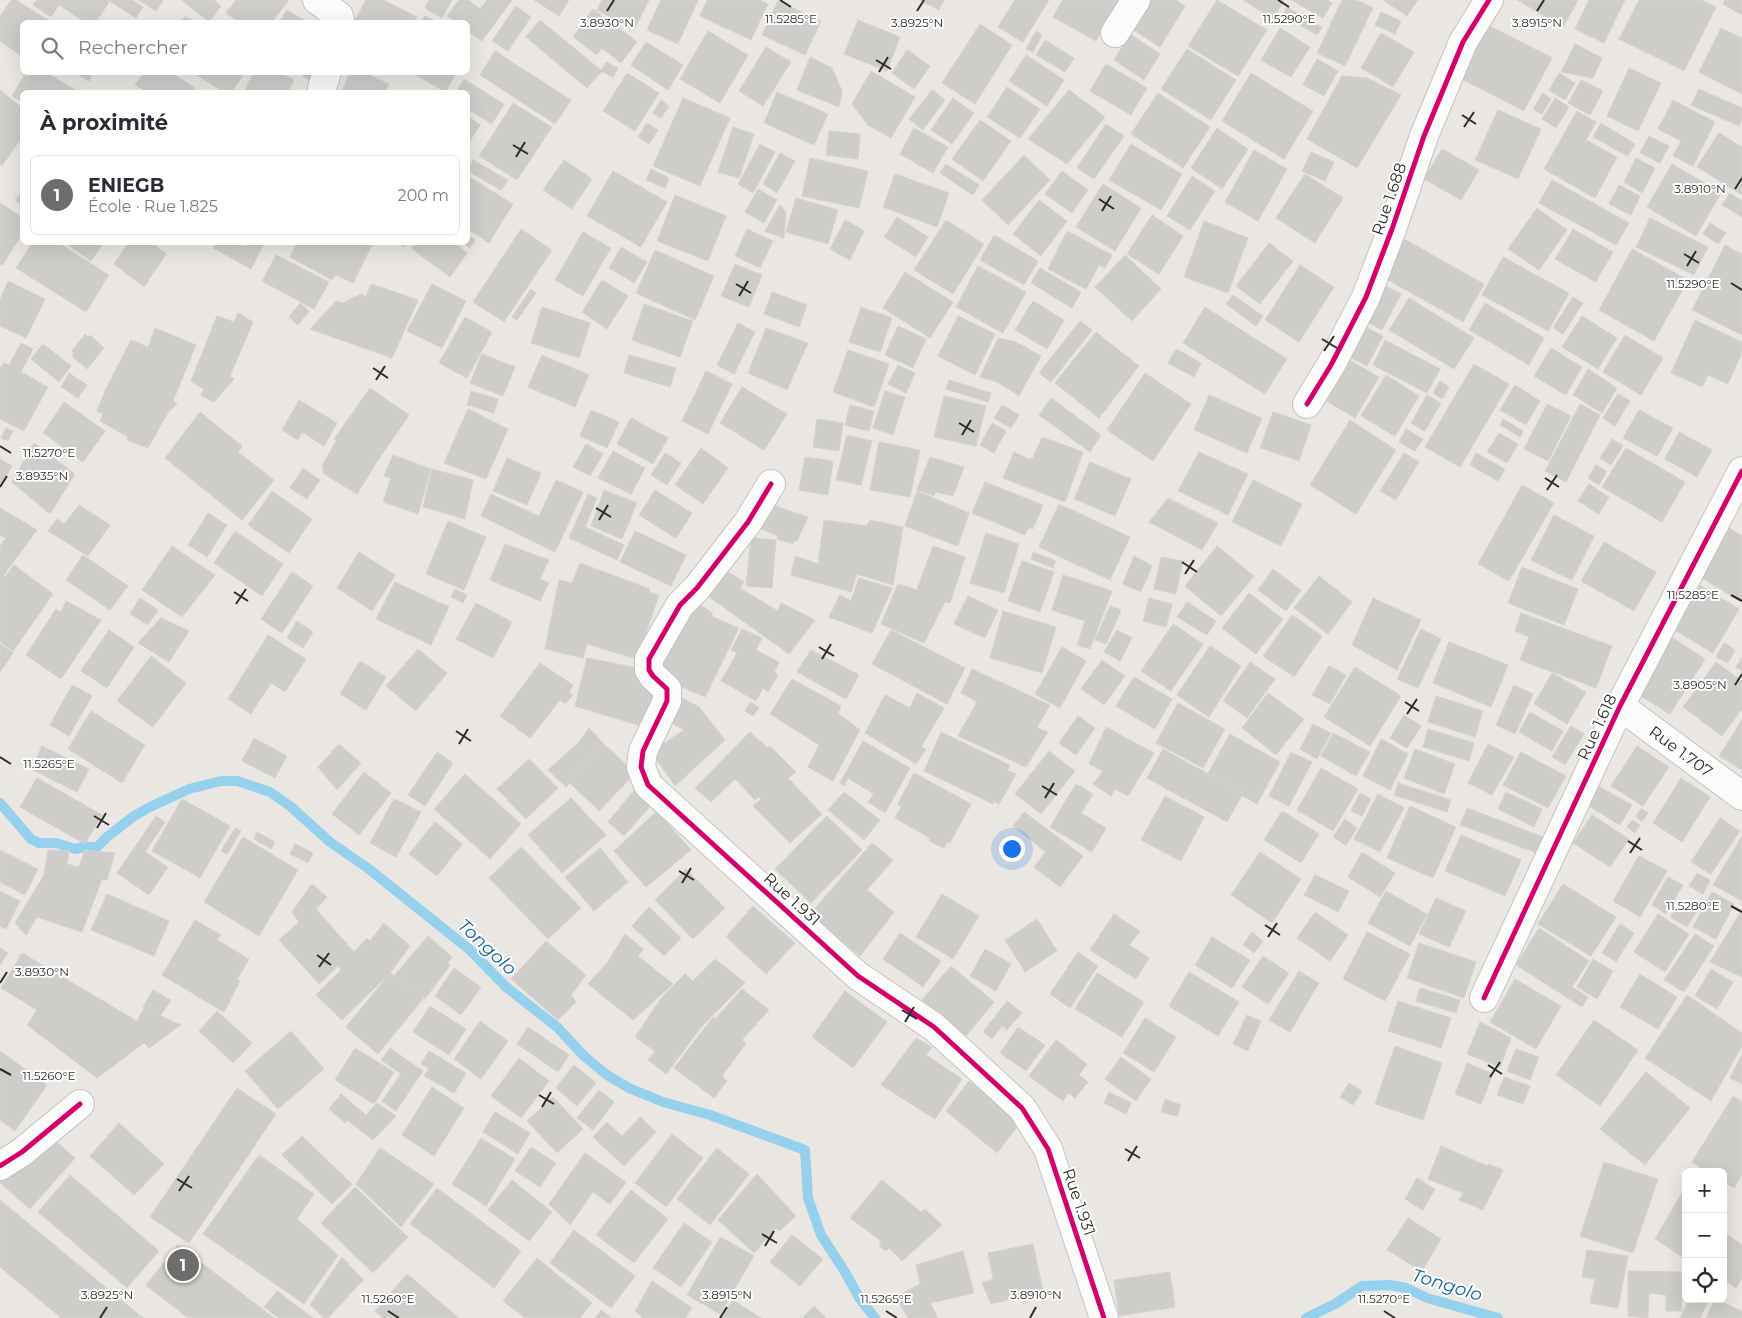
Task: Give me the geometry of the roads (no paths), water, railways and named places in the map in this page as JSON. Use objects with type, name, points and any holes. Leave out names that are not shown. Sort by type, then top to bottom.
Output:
[{"type":"street","points":[[317,0],[339,16],[340,20]]},
{"type":"street","points":[[1115,33],[1136,0]]},
{"type":"street","name":"Rue 1.688","points":[[1307,404],[1331,365],[1366,297],[1424,136],[1464,42],[1489,0]]},
{"type":"street","points":[[322,90],[326,75]]},
{"type":"street","name":"Rue 1.618","points":[[1484,998],[1620,706],[1742,471]]},
{"type":"street","name":"Rue 1.931","points":[[771,484],[748,522],[697,588],[680,605],[649,659],[649,670],[667,689],[667,701],[642,751],[641,767],[644,776],[648,785],[858,976],[934,1027],[1022,1108],[1048,1149],[1104,1318]]},
{"type":"street","name":"Rue 1.707","points":[[1620,706],[1742,796]]},
{"type":"street","points":[[0,1166],[22,1152],[80,1104]]},
{"type":"waterway","name":"Tongolo","points":[[0,803],[31,839],[39,843],[56,843],[75,849],[97,847],[134,816],[189,789],[221,781],[237,781],[270,792],[290,806],[330,842],[369,869],[470,950],[506,987],[557,1027],[584,1056],[607,1075],[629,1088],[663,1102],[710,1115],[805,1150],[808,1198],[821,1235],[860,1299],[875,1318]]},
{"type":"waterway","name":"Tongolo","points":[[1306,1318],[1335,1304],[1362,1286],[1390,1285],[1406,1288],[1427,1298],[1498,1318]]},
{"type":"place","name":"ENIEGB","points":[[183,1265]]}]
